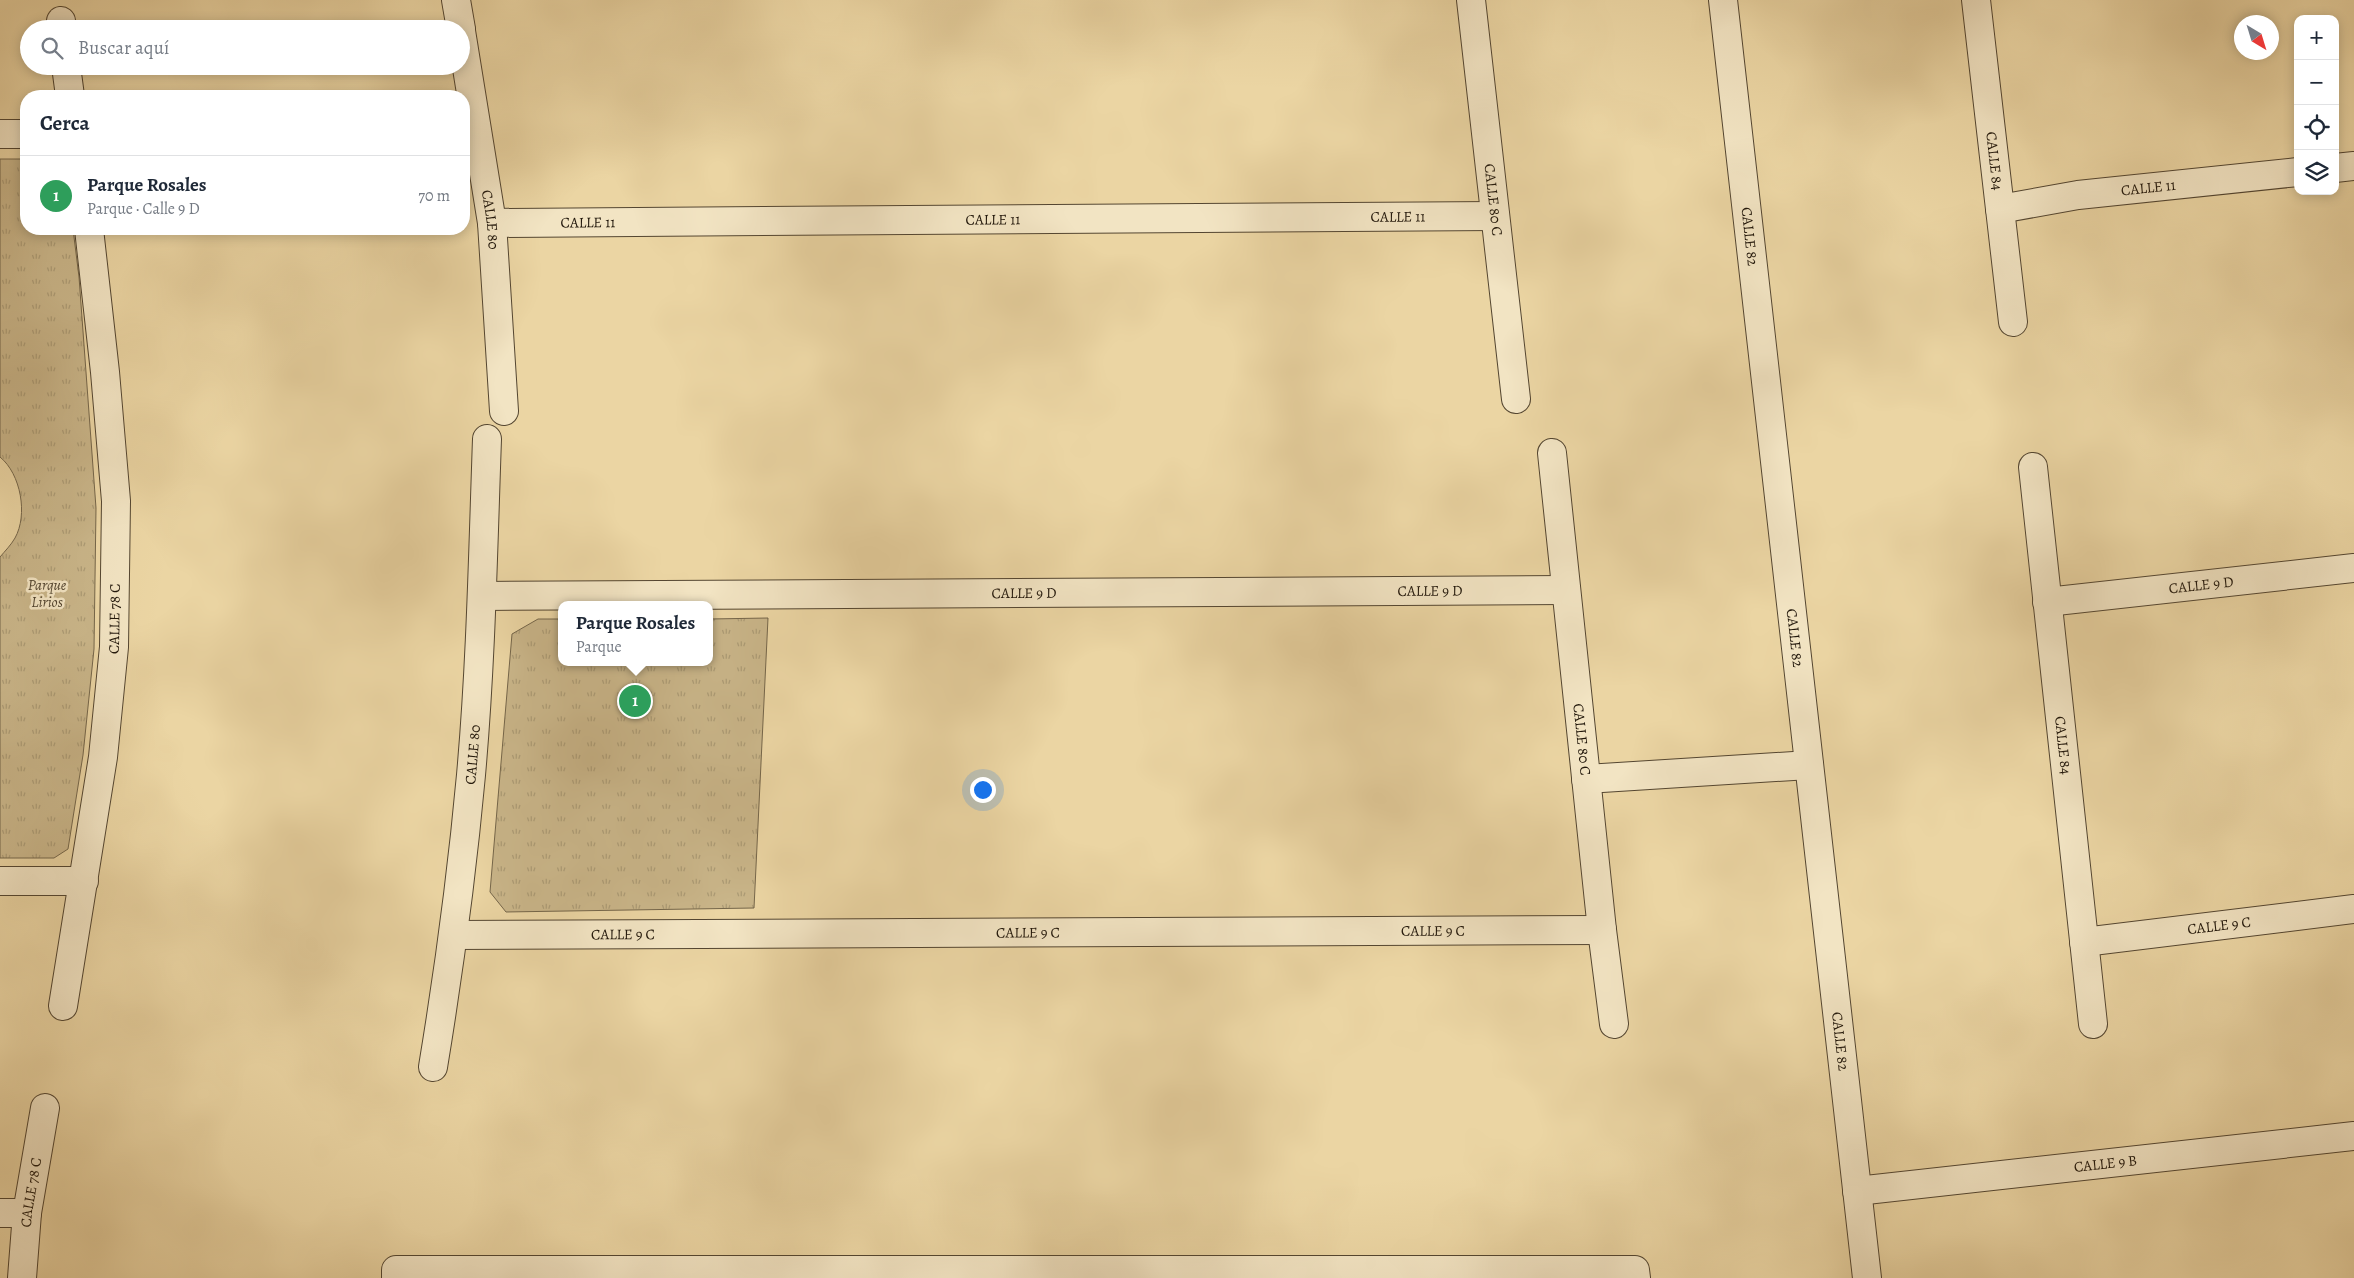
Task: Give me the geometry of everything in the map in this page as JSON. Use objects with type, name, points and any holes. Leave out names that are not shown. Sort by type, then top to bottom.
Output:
[{"type":"street","name":"CALLE 80","points":[[456,0],[459,20]]},
{"type":"street","name":"CALLE 80 C","points":[[1471,0],[1516,399]]},
{"type":"street","name":"CALLE 82","points":[[1723,0],[1867,1278]]},
{"type":"street","name":"CALLE 84","points":[[1976,0],[2013,322]]},
{"type":"street","points":[[67,75],[69,90]]},
{"type":"street","name":"CALLE 80","points":[[468,75],[492,223],[504,411]]},
{"type":"street","points":[[0,134],[20,134]]},
{"type":"street","points":[[2339,168],[2354,166]]},
{"type":"street","name":"CALLE 11","points":[[2000,209],[2078,195],[2294,172]]},
{"type":"street","name":"CALLE 11","points":[[492,223],[1495,216]]},
{"type":"street","name":"CALLE 78 C","points":[[63,1006],[103,757],[114,647],[116,501],[105,372],[90,235]]},
{"type":"street","name":"CALLE 80","points":[[433,1067],[454,934],[471,774],[482,596],[487,439]]},
{"type":"street","name":"CALLE 80 C","points":[[1552,453],[1602,930],[1614,1024]]},
{"type":"street","name":"CALLE 84","points":[[2032,467],[2093,1024]]},
{"type":"street","name":"CALLE 9 D","points":[[2047,602],[2354,568]]},
{"type":"street","name":"CALLE 9 D","points":[[482,596],[1566,590]]},
{"type":"street","points":[[1586,779],[1809,766]]},
{"type":"street","points":[[0,881],[84,881]]},
{"type":"street","name":"CALLE 9 C","points":[[2084,942],[2354,909]]},
{"type":"street","name":"CALLE 9 C","points":[[454,934],[1602,930]]},
{"type":"street","name":"CALLE 78 C","points":[[22,1278],[27,1213],[45,1108]]},
{"type":"street","name":"CALLE 9 B","points":[[1857,1191],[2354,1136]]},
{"type":"street","points":[[0,1214],[27,1213]]},
{"type":"street","points":[[396,1274],[1635,1274]]},
{"type":"green space","name":"Parque Lirios","points":[[0,159],[20,159],[20,235],[74,235],[79,277],[96,508],[94,649],[83,755],[68,849],[54,858],[0,858],[0,557],[10,546],[19,529],[22,507],[13,474],[0,457]]},
{"type":"green space","points":[[768,618],[754,908],[506,912],[490,892],[512,634],[538,619],[558,619],[558,666],[713,666],[713,619]]},
{"type":"place","name":"Parque Rosales","points":[[635,701]]}]
